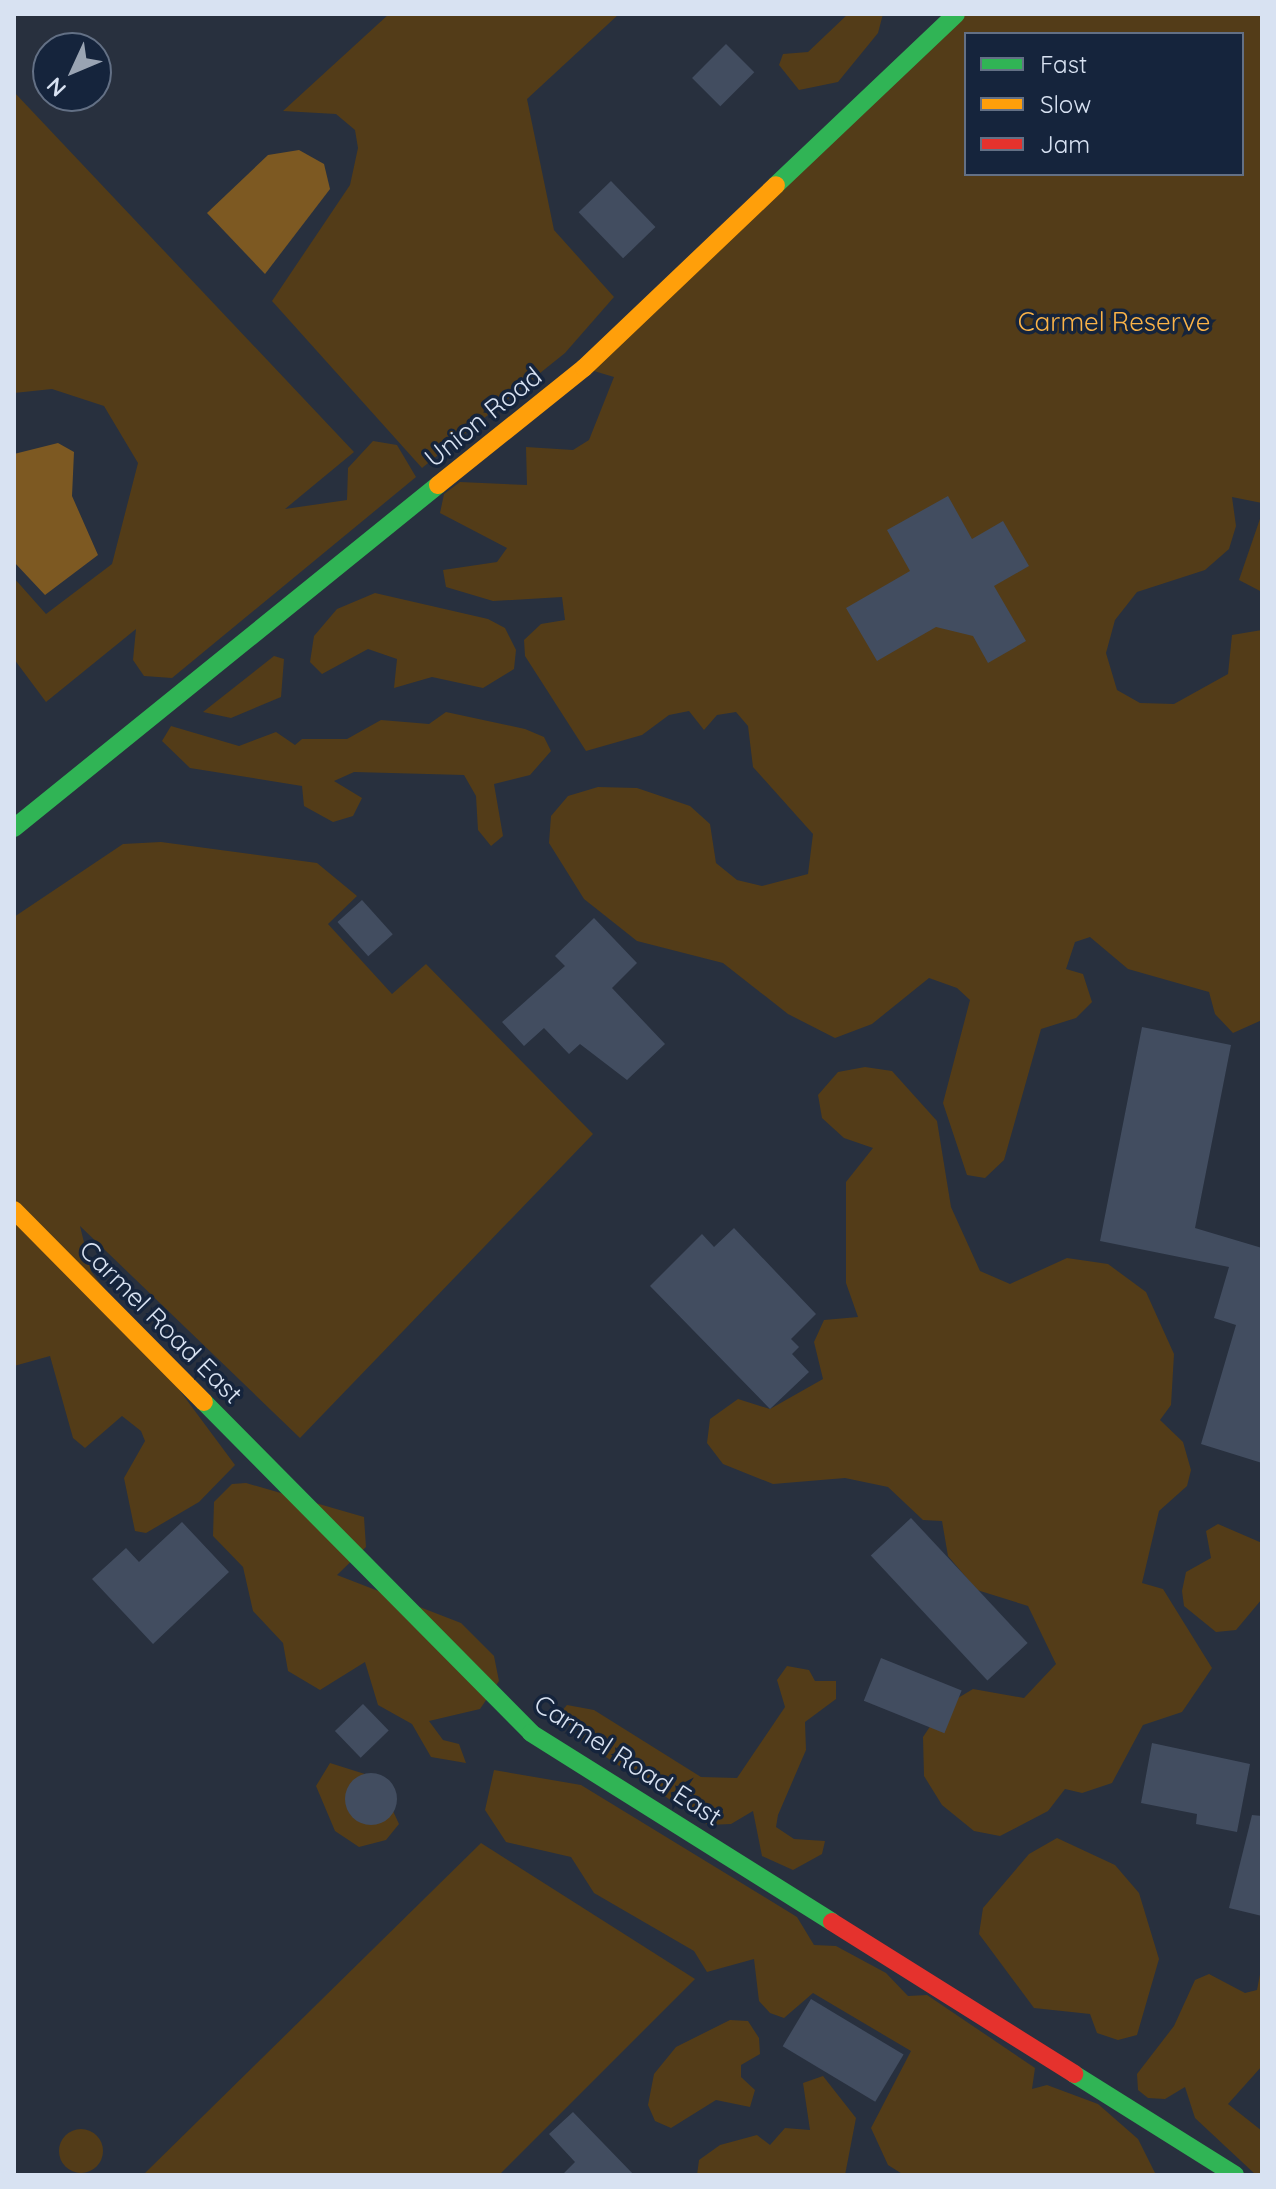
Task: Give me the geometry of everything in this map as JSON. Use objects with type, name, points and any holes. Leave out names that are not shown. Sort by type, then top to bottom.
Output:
[{"type":"street","name":"Union Road","points":[[14,828],[584,368],[956,14]]},
{"type":"street","name":"Carmel Road East","points":[[14,1210],[531,1733],[1235,2175]]},
{"type":"green space","points":[[389,14],[619,14],[527,99],[554,230],[614,297],[565,353],[422,468],[272,301],[350,185],[358,148],[355,130],[336,114],[283,111]]},
{"type":"green space","points":[[848,14],[883,14],[878,33],[838,82],[799,90],[779,65],[783,54],[808,52]]},
{"type":"green space","name":"Carmel Reserve","points":[[956,14],[1262,14],[1262,503],[1232,497],[1236,526],[1229,549],[1205,570],[1137,592],[1115,620],[1106,653],[1117,690],[1140,703],[1174,704],[1228,674],[1232,635],[1262,630],[1262,1020],[1233,1033],[1215,1014],[1209,992],[1128,969],[1090,937],[1075,942],[1066,969],[1083,974],[1092,1002],[1076,1018],[1041,1029],[1004,1160],[985,1178],[967,1175],[943,1103],[970,1000],[957,988],[929,978],[872,1024],[835,1038],[788,1014],[723,963],[637,941],[584,899],[549,843],[551,816],[568,796],[598,787],[637,788],[690,806],[710,824],[716,863],[737,880],[762,886],[808,874],[813,834],[753,767],[748,726],[736,712],[717,715],[704,730],[689,711],[669,715],[642,735],[586,751],[525,656],[524,640],[541,624],[565,620],[562,597],[493,601],[446,587],[443,570],[497,562],[507,548],[440,513],[444,494],[460,482],[527,485],[526,447],[573,450],[589,440],[614,377],[584,368]]},
{"type":"green space","points":[[14,92],[354,452],[285,509],[347,500],[348,468],[373,441],[397,445],[416,477],[172,678],[144,676],[133,660],[136,629],[46,702],[14,659],[14,578],[46,614],[112,564],[138,463],[104,406],[52,389],[14,393]]},
{"type":"green space","points":[[1262,513],[1262,592],[1239,580]]},
{"type":"green space","points":[[375,593],[488,619],[505,628],[516,650],[514,669],[483,688],[432,677],[394,688],[397,659],[368,649],[322,674],[310,662],[314,636],[337,609]]},
{"type":"green space","points":[[274,656],[284,659],[281,697],[231,718],[203,712]]},
{"type":"green space","points":[[446,712],[525,729],[544,737],[551,751],[530,775],[494,784],[503,836],[491,846],[478,830],[476,796],[464,775],[354,772],[334,781],[362,798],[353,816],[333,822],[304,806],[302,786],[190,768],[162,741],[171,726],[239,746],[276,732],[295,745],[302,739],[347,739],[381,720],[429,724]]},
{"type":"green space","points":[[161,842],[317,863],[357,896],[328,924],[392,994],[426,964],[593,1134],[300,1438],[80,1226],[91,1271],[235,1465],[199,1502],[146,1533],[135,1531],[124,1478],[145,1441],[141,1431],[122,1416],[85,1448],[73,1438],[50,1356],[14,1366],[14,917],[123,844]]},
{"type":"green space","points":[[865,1067],[892,1071],[937,1121],[951,1207],[980,1271],[1010,1284],[1067,1258],[1108,1264],[1146,1292],[1174,1354],[1171,1405],[1160,1420],[1183,1442],[1191,1470],[1187,1486],[1159,1511],[1142,1583],[1163,1589],[1212,1668],[1182,1712],[1143,1725],[1112,1783],[1082,1793],[1065,1789],[1048,1811],[1000,1836],[974,1831],[942,1805],[924,1776],[923,1737],[943,1707],[973,1689],[1024,1698],[1056,1664],[1028,1606],[977,1590],[948,1556],[942,1521],[923,1520],[888,1487],[845,1478],[773,1484],[723,1464],[707,1443],[710,1419],[738,1399],[770,1409],[823,1379],[814,1342],[824,1320],[858,1317],[846,1283],[846,1182],[873,1148],[844,1138],[822,1118],[818,1095],[838,1072]]},
{"type":"green space","points":[[246,1483],[364,1517],[366,1547],[337,1575],[461,1623],[494,1656],[499,1681],[480,1709],[429,1721],[443,1740],[459,1744],[466,1763],[431,1757],[412,1724],[378,1705],[365,1662],[320,1690],[288,1671],[283,1643],[253,1611],[243,1567],[213,1536],[214,1502],[232,1484]]},
{"type":"green space","points":[[1218,1524],[1262,1543],[1262,1599],[1236,1630],[1216,1632],[1184,1606],[1182,1591],[1186,1572],[1211,1558],[1206,1531]]},
{"type":"green space","points":[[787,1666],[809,1670],[815,1681],[836,1681],[836,1699],[805,1722],[806,1750],[778,1815],[776,1827],[794,1839],[825,1841],[822,1854],[793,1870],[762,1856],[753,1811],[731,1824],[708,1825],[582,1741],[560,1713],[567,1705],[594,1710],[701,1777],[737,1778],[785,1707],[777,1680]]},
{"type":"green space","points":[[330,1763],[368,1775],[348,1789],[346,1806],[371,1825],[393,1811],[399,1824],[386,1840],[359,1847],[335,1831],[316,1786]]},
{"type":"green space","points":[[494,1770],[581,1785],[797,1917],[814,1945],[836,1946],[886,1973],[908,1996],[927,1995],[1035,2068],[1032,2089],[1047,2085],[1098,2104],[1138,2139],[1156,2175],[904,2175],[888,2165],[871,2128],[911,2051],[813,1993],[784,2018],[770,2013],[759,2001],[754,1959],[707,1972],[694,1951],[594,1893],[571,1857],[506,1842],[485,1810]]},
{"type":"green space","points":[[1057,1838],[1115,1865],[1139,1893],[1159,1959],[1137,2035],[1118,2040],[1097,2033],[1090,2014],[1034,2008],[979,1934],[983,1908],[1029,1854]]},
{"type":"green space","points":[[481,1843],[695,1979],[499,2175],[143,2175]]},
{"type":"green space","points":[[1262,1964],[1262,2066],[1228,2104],[1262,2131],[1262,2175],[1256,2175],[1195,2118],[1185,2087],[1165,2099],[1148,2098],[1138,2090],[1137,2074],[1174,2026],[1195,1980],[1209,1974],[1245,1993],[1257,1990]]},
{"type":"green space","points":[[730,2020],[748,2021],[759,2038],[760,2054],[741,2065],[741,2077],[755,2090],[750,2107],[716,2100],[671,2128],[655,2121],[648,2105],[654,2074],[676,2047]]},
{"type":"green space","points":[[823,2076],[856,2118],[845,2175],[697,2175],[699,2160],[720,2145],[757,2135],[770,2145],[785,2128],[810,2130],[803,2083]]},
{"type":"green space","points":[[81,2129],[96,2136],[103,2151],[96,2166],[81,2173],[66,2166],[59,2151],[66,2136]]},
{"type":"shaded area","points":[[299,150],[324,164],[330,189],[265,274],[207,213],[268,155]]},
{"type":"shaded area","points":[[58,443],[74,452],[72,496],[98,555],[45,595],[14,562],[14,454]]},
{"type":"building","points":[[726,44],[754,72],[720,106],[692,78]]},
{"type":"building","points":[[611,181],[655,227],[623,258],[579,212]]},
{"type":"building","points":[[948,496],[972,539],[1003,521],[1029,566],[994,586],[1026,641],[988,663],[973,636],[936,627],[877,661],[846,608],[910,571],[887,530]]},
{"type":"building","points":[[362,900],[393,934],[368,956],[337,922]]},
{"type":"building","points":[[594,918],[637,963],[612,988],[665,1044],[627,1080],[580,1044],[569,1054],[544,1028],[524,1046],[502,1022],[565,966],[555,956]]},
{"type":"building","points":[[1142,1027],[1231,1045],[1195,1228],[1262,1248],[1262,1463],[1201,1444],[1236,1325],[1214,1318],[1229,1267],[1100,1241]]},
{"type":"building","points":[[734,1228],[816,1314],[791,1339],[799,1347],[792,1354],[809,1372],[770,1409],[650,1286],[702,1234],[714,1247]]},
{"type":"building","points":[[911,1518],[1028,1643],[987,1681],[871,1556]]},
{"type":"building","points":[[182,1522],[229,1572],[153,1644],[92,1579],[126,1548],[139,1562]]},
{"type":"building","points":[[881,1658],[962,1691],[944,1733],[864,1701]]},
{"type":"building","points":[[363,1704],[389,1731],[361,1758],[335,1731]]},
{"type":"building","points":[[1152,1743],[1250,1764],[1237,1832],[1196,1824],[1197,1814],[1141,1803]]},
{"type":"building","points":[[371,1773],[389,1781],[397,1799],[389,1817],[371,1825],[353,1817],[345,1799],[353,1781]]},
{"type":"building","points":[[1252,1815],[1262,1816],[1262,1916],[1229,1908]]},
{"type":"building","points":[[811,1999],[904,2055],[875,2102],[783,2046]]},
{"type":"building","points":[[573,2112],[634,2175],[562,2175],[575,2162],[549,2134]]},
{"type":"traffic: fast","points":[[776,185],[956,14]]},
{"type":"traffic: fast","points":[[14,828],[438,485]]},
{"type":"traffic: fast","points":[[204,1402],[531,1733],[832,1922]]},
{"type":"traffic: fast","points":[[1074,2074],[1235,2175]]},
{"type":"traffic: slow","points":[[438,485],[584,368],[776,185]]},
{"type":"traffic: slow","points":[[14,1210],[204,1402]]},
{"type":"traffic: jam","points":[[832,1922],[1074,2074]]}]
